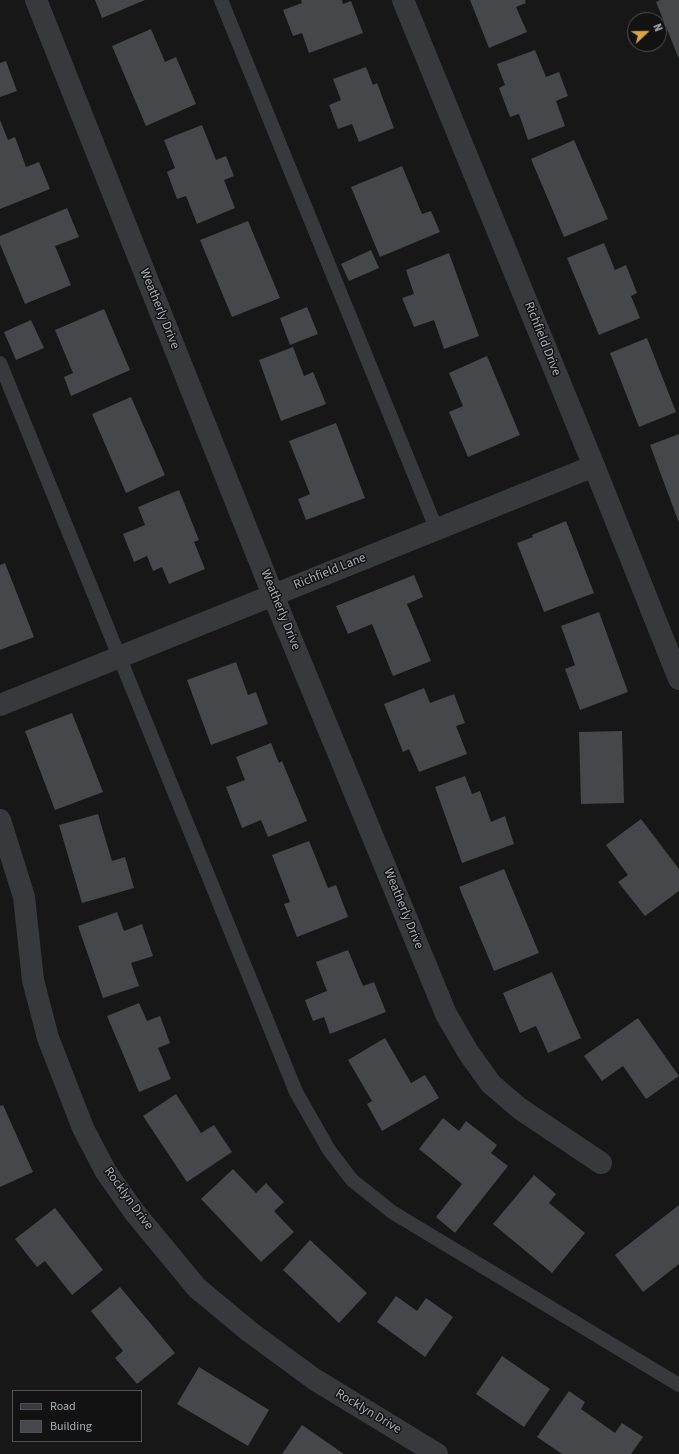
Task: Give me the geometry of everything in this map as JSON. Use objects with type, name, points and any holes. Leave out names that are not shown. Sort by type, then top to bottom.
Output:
[{"type":"street","name":"Weatherly Drive","points":[[36,0],[273,595],[446,1014],[454,1030],[491,1084],[519,1108],[601,1163]]},
{"type":"street","name":"Richfield Drive","points":[[403,0],[594,466],[679,680]]},
{"type":"street","name":"Richfield Lane","points":[[0,705],[436,528],[594,466]]},
{"type":"street","name":"Rocklyn Drive","points":[[0,820],[24,897],[33,980],[48,1038],[83,1128],[110,1178],[135,1213],[198,1288],[238,1323],[314,1380],[438,1454]]},
{"type":"lane","points":[[221,0],[436,528]]},
{"type":"lane","points":[[0,364],[296,1092],[329,1150],[352,1180],[392,1212],[679,1385]]},
{"type":"building","points":[[95,0],[145,0],[102,18]]},
{"type":"building","points":[[301,0],[342,0],[343,4],[351,1],[363,33],[309,53],[302,33],[293,36],[283,10],[302,3]]},
{"type":"building","points":[[470,0],[525,0],[526,3],[516,7],[527,32],[489,48]]},
{"type":"building","points":[[660,0],[679,0],[679,59],[667,29],[667,12],[660,12],[656,2]]},
{"type":"building","points":[[151,29],[165,62],[176,57],[196,104],[146,126],[112,46]]},
{"type":"building","points":[[535,50],[546,77],[559,72],[568,96],[556,101],[565,126],[528,140],[519,114],[510,117],[499,88],[505,85],[497,64]]},
{"type":"building","points":[[6,61],[17,91],[0,97],[0,63]]},
{"type":"building","points":[[366,67],[373,85],[377,83],[394,128],[359,142],[352,124],[338,129],[329,105],[341,100],[333,79]]},
{"type":"building","points":[[0,120],[8,140],[15,137],[26,167],[39,162],[50,189],[0,209]]},
{"type":"building","points":[[202,125],[216,160],[226,156],[234,176],[224,180],[235,208],[197,224],[186,196],[177,199],[167,172],[175,168],[164,140]]},
{"type":"building","points":[[574,140],[608,219],[564,237],[531,159]]},
{"type":"building","points":[[402,166],[422,214],[431,211],[440,232],[380,257],[351,187]]},
{"type":"building","points":[[67,208],[79,237],[55,246],[71,285],[25,304],[0,244],[0,236]]},
{"type":"building","points":[[248,221],[280,298],[232,317],[200,240]]},
{"type":"building","points":[[604,243],[615,270],[626,265],[637,293],[631,296],[640,318],[599,335],[567,258]]},
{"type":"building","points":[[371,250],[379,268],[349,281],[341,264]]},
{"type":"building","points":[[449,253],[479,336],[444,349],[434,320],[414,327],[402,298],[414,294],[406,270]]},
{"type":"building","points":[[307,307],[318,334],[290,345],[280,318]]},
{"type":"building","points":[[104,309],[130,370],[71,396],[64,377],[73,373],[55,330]]},
{"type":"building","points":[[31,320],[44,348],[16,360],[4,332]]},
{"type":"building","points":[[647,338],[676,412],[639,427],[610,353]]},
{"type":"building","points":[[293,347],[304,376],[313,372],[326,404],[281,421],[259,360]]},
{"type":"building","points":[[487,356],[520,435],[468,457],[449,412],[463,406],[449,373]]},
{"type":"building","points":[[131,397],[165,475],[126,493],[92,414]]},
{"type":"building","points":[[336,423],[365,498],[306,520],[298,499],[310,494],[289,441]]},
{"type":"building","points":[[679,434],[679,523],[650,445]]},
{"type":"building","points":[[179,490],[199,540],[194,542],[205,569],[169,584],[162,567],[153,571],[147,556],[134,562],[123,534],[145,525],[138,507]]},
{"type":"building","points":[[566,521],[594,593],[544,612],[517,543]]},
{"type":"building","points":[[5,563],[34,637],[0,650],[0,565]]},
{"type":"building","points":[[414,575],[423,597],[407,604],[431,661],[393,676],[372,624],[348,634],[336,606]]},
{"type":"building","points":[[599,612],[628,692],[580,710],[565,669],[575,665],[561,626]]},
{"type":"building","points":[[236,662],[248,695],[256,692],[268,724],[211,745],[187,680]]},
{"type":"building","points":[[424,688],[430,703],[454,694],[465,723],[456,726],[467,754],[419,772],[409,749],[403,752],[384,704]]},
{"type":"building","points":[[72,713],[103,792],[55,810],[25,731]]},
{"type":"building","points":[[622,731],[624,803],[581,804],[579,732]]},
{"type":"building","points":[[271,743],[279,763],[282,761],[307,821],[268,837],[261,820],[242,828],[226,787],[245,780],[236,757]]},
{"type":"building","points":[[465,776],[472,794],[480,791],[491,822],[505,816],[514,844],[462,863],[435,787]]},
{"type":"building","points":[[98,814],[112,861],[125,857],[134,888],[82,903],[59,825]]},
{"type":"building","points":[[641,819],[679,869],[679,891],[645,916],[618,882],[628,875],[606,845]]},
{"type":"building","points":[[309,841],[328,888],[336,885],[348,917],[297,937],[284,904],[290,902],[272,855]]},
{"type":"building","points":[[504,869],[539,953],[494,971],[459,887]]},
{"type":"building","points":[[117,912],[124,931],[142,924],[153,956],[131,963],[139,986],[103,998],[78,926]]},
{"type":"building","points":[[348,950],[363,986],[374,982],[386,1012],[330,1034],[324,1017],[313,1021],[305,1000],[327,991],[316,962]]},
{"type":"building","points":[[552,972],[581,1038],[548,1053],[536,1026],[520,1033],[503,993]]},
{"type":"building","points":[[139,1003],[147,1021],[160,1016],[170,1043],[158,1048],[171,1079],[139,1092],[107,1016]]},
{"type":"building","points":[[638,1018],[679,1076],[646,1099],[623,1066],[602,1081],[584,1056]]},
{"type":"building","points":[[385,1038],[411,1083],[425,1075],[439,1098],[382,1131],[367,1104],[372,1101],[348,1060]]},
{"type":"building","points":[[176,1094],[201,1133],[214,1125],[232,1152],[187,1182],[143,1116]]},
{"type":"building","points":[[3,1105],[33,1172],[0,1187],[0,1106]]},
{"type":"building","points":[[443,1118],[459,1131],[466,1121],[497,1145],[491,1153],[508,1166],[455,1233],[436,1217],[462,1184],[419,1149]]},
{"type":"building","points":[[233,1169],[256,1193],[266,1183],[284,1202],[274,1211],[294,1232],[261,1262],[201,1199]]},
{"type":"building","points":[[534,1175],[556,1194],[549,1203],[585,1233],[552,1273],[493,1224]]},
{"type":"building","points":[[679,1205],[679,1264],[643,1292],[615,1255]]},
{"type":"building","points":[[55,1208],[103,1270],[72,1295],[45,1261],[37,1267],[15,1239]]},
{"type":"building","points":[[310,1240],[367,1293],[339,1323],[283,1270]]},
{"type":"building","points":[[120,1287],[175,1353],[137,1384],[115,1358],[123,1351],[91,1311]]},
{"type":"building","points":[[396,1296],[417,1311],[426,1298],[453,1317],[425,1357],[377,1322]]},
{"type":"building","points":[[502,1356],[550,1389],[524,1427],[476,1394]]},
{"type":"building","points":[[199,1367],[269,1410],[248,1446],[177,1404]]},
{"type":"building","points":[[569,1391],[585,1402],[581,1409],[615,1433],[622,1423],[643,1437],[631,1454],[562,1454],[537,1437]]},
{"type":"building","points":[[302,1425],[344,1454],[282,1454]]}]
